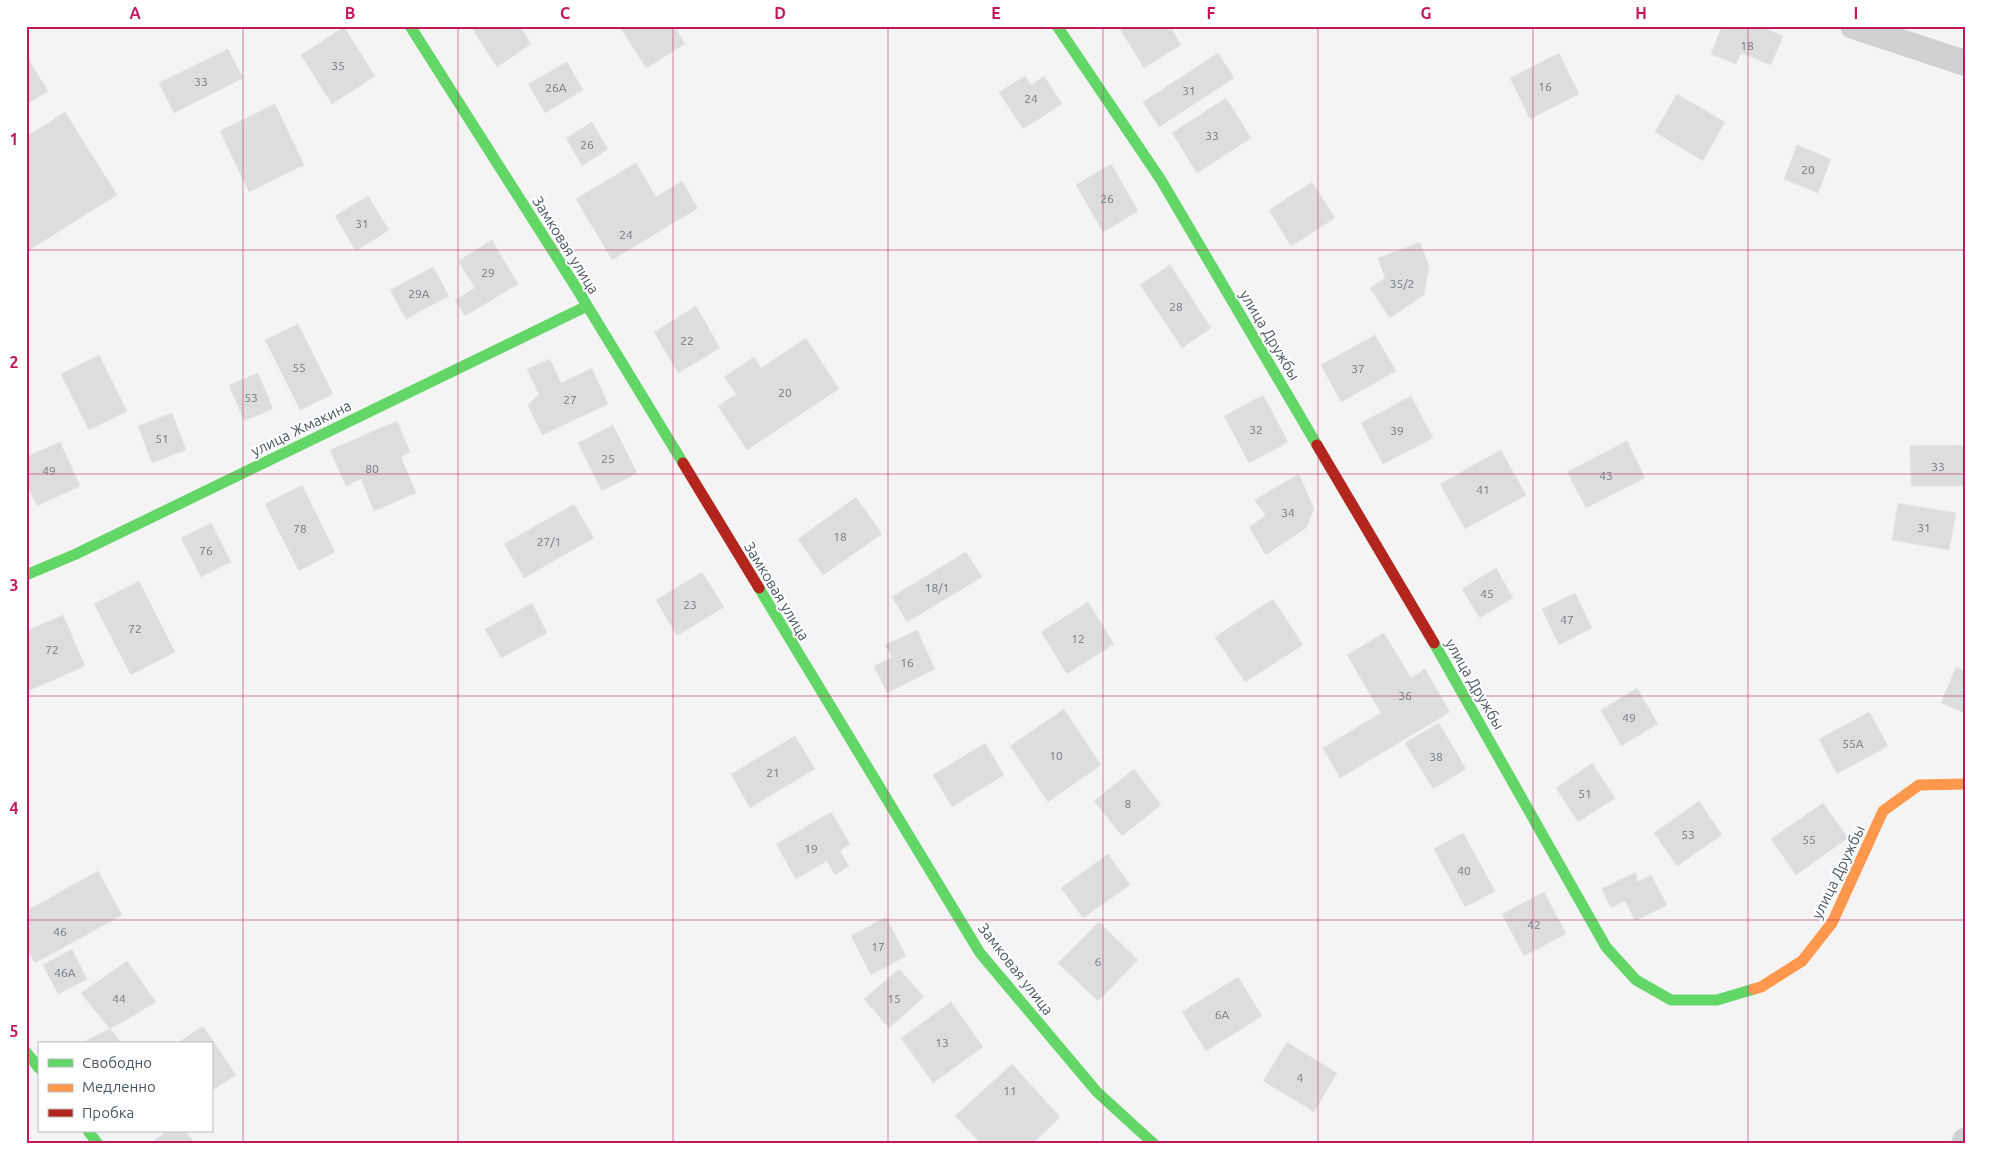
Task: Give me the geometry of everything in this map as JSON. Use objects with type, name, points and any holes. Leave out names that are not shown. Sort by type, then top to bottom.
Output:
[{"type":"street","name":"Замковая улица","points":[[410,26],[587,306],[980,952],[1097,1092],[1154,1144]]},
{"type":"street","name":"улица Дружбы","points":[[1057,26],[1161,180],[1472,708],[1606,947],[1636,980],[1671,1000],[1717,1000],[1761,987],[1802,962],[1832,923],[1883,811],[1919,785],[1965,784]]},
{"type":"street","points":[[1853,26],[1965,64]]},
{"type":"street","name":"улица Жмакина","points":[[26,575],[76,554],[587,306]]},
{"type":"street","points":[[26,1052],[38,1067]]},
{"type":"street","points":[[89,1132],[98,1144]]},
{"type":"building","points":[[479,26],[520,26],[531,44],[497,67],[473,30]]},
{"type":"building","points":[[674,26],[685,44],[646,68],[620,27]]},
{"type":"building","points":[[1118,26],[1170,26],[1181,45],[1144,68]]},
{"type":"building","points":[[1722,26],[1758,26],[1783,36],[1771,65],[1741,53],[1736,64],[1711,54]]},
{"type":"building","points":[[344,27],[375,76],[332,104],[301,55]]},
{"type":"building","points":[[228,49],[243,78],[174,113],[159,83]]},
{"type":"building","points":[[1218,53],[1234,78],[1159,127],[1143,102]]},
{"type":"building","points":[[1559,53],[1579,94],[1530,119],[1510,78]]},
{"type":"building","points":[[26,56],[48,91],[26,105]]},
{"type":"building","points":[[567,62],[583,90],[545,113],[528,84]]},
{"type":"building","points":[[1025,76],[1031,85],[1044,76],[1062,104],[1023,129],[999,92]]},
{"type":"building","points":[[1677,94],[1725,122],[1703,161],[1655,132]]},
{"type":"building","points":[[1226,98],[1251,138],[1197,173],[1172,133]]},
{"type":"building","points":[[275,104],[304,165],[249,192],[220,131]]},
{"type":"building","points":[[65,112],[117,195],[26,252],[26,137]]},
{"type":"building","points":[[592,122],[608,149],[582,166],[566,138]]},
{"type":"building","points":[[1797,145],[1831,159],[1818,193],[1784,179]]},
{"type":"building","points":[[636,163],[656,197],[682,181],[698,208],[612,260],[576,199]]},
{"type":"building","points":[[1111,164],[1138,211],[1103,232],[1076,185]]},
{"type":"building","points":[[1312,182],[1335,218],[1291,246],[1269,210]]},
{"type":"building","points":[[368,196],[389,230],[356,251],[335,216]]},
{"type":"building","points":[[492,240],[518,284],[465,316],[455,300],[475,288],[458,261]]},
{"type":"building","points":[[1420,242],[1429,266],[1424,295],[1390,318],[1370,288],[1385,278],[1378,258]]},
{"type":"building","points":[[1170,265],[1211,328],[1182,348],[1140,285]]},
{"type":"building","points":[[433,267],[449,296],[406,319],[390,290]]},
{"type":"building","points":[[696,306],[720,348],[678,373],[654,332]]},
{"type":"building","points":[[298,324],[333,394],[300,410],[265,340]]},
{"type":"building","points":[[1375,335],[1396,371],[1341,402],[1321,365]]},
{"type":"building","points":[[806,338],[839,389],[747,450],[718,406],[736,394],[724,377],[754,357],[761,368]]},
{"type":"building","points":[[99,355],[127,411],[89,430],[61,374]]},
{"type":"building","points":[[550,359],[561,383],[592,368],[608,404],[542,435],[528,405],[539,394],[527,369]]},
{"type":"building","points":[[258,373],[273,409],[244,421],[229,385]]},
{"type":"building","points":[[1263,395],[1288,442],[1249,463],[1224,416]]},
{"type":"building","points":[[1411,396],[1433,438],[1383,464],[1361,423]]},
{"type":"building","points":[[172,413],[186,450],[152,463],[138,426]]},
{"type":"building","points":[[397,421],[410,452],[401,457],[416,493],[374,511],[361,479],[346,486],[330,450]]},
{"type":"building","points":[[613,425],[637,473],[602,491],[578,443]]},
{"type":"building","points":[[1627,441],[1645,478],[1586,508],[1567,472]]},
{"type":"building","points":[[60,442],[80,486],[37,506],[26,483],[26,457]]},
{"type":"building","points":[[1965,445],[1965,486],[1911,486],[1910,446]]},
{"type":"building","points":[[1501,450],[1526,495],[1465,529],[1440,484]]},
{"type":"building","points":[[1299,474],[1314,509],[1306,528],[1266,555],[1249,527],[1266,515],[1254,500]]},
{"type":"building","points":[[302,485],[335,552],[299,571],[265,504]]},
{"type":"building","points":[[856,497],[882,534],[823,575],[798,539]]},
{"type":"building","points":[[1898,503],[1956,513],[1949,550],[1892,540]]},
{"type":"building","points":[[574,504],[594,538],[524,578],[504,544]]},
{"type":"building","points":[[211,523],[231,562],[201,577],[181,538]]},
{"type":"building","points":[[966,552],[982,577],[907,622],[892,597]]},
{"type":"building","points":[[1496,568],[1513,598],[1480,618],[1462,589]]},
{"type":"building","points":[[702,572],[724,607],[677,636],[656,600]]},
{"type":"building","points":[[139,581],[175,652],[131,675],[94,604]]},
{"type":"building","points":[[1575,593],[1592,628],[1559,645],[1542,609]]},
{"type":"building","points":[[1273,599],[1303,645],[1245,682],[1215,637]]},
{"type":"building","points":[[1088,602],[1114,644],[1067,674],[1041,632]]},
{"type":"building","points":[[532,603],[547,633],[501,658],[485,629]]},
{"type":"building","points":[[63,615],[85,666],[26,692],[26,631]]},
{"type":"building","points":[[917,630],[935,669],[887,693],[874,666],[892,657],[885,645]]},
{"type":"building","points":[[1384,633],[1411,678],[1425,669],[1450,712],[1340,778],[1323,748],[1381,713],[1347,655]]},
{"type":"building","points":[[1956,667],[1965,671],[1965,713],[1941,703]]},
{"type":"building","points":[[1637,688],[1658,724],[1621,746],[1601,710]]},
{"type":"building","points":[[1064,709],[1101,765],[1048,802],[1010,746]]},
{"type":"building","points":[[1869,712],[1888,746],[1837,774],[1819,739]]},
{"type":"building","points":[[1439,723],[1466,769],[1433,789],[1405,743]]},
{"type":"building","points":[[795,736],[815,769],[750,808],[731,774]]},
{"type":"building","points":[[985,743],[1004,775],[952,807],[933,775]]},
{"type":"building","points":[[1592,763],[1615,798],[1578,822],[1556,788]]},
{"type":"building","points":[[1134,769],[1161,805],[1122,836],[1094,801]]},
{"type":"building","points":[[1699,801],[1722,835],[1677,866],[1654,833]]},
{"type":"building","points":[[1823,803],[1848,838],[1796,875],[1771,839]]},
{"type":"building","points":[[831,812],[850,844],[840,851],[849,866],[835,875],[827,861],[796,879],[776,844]]},
{"type":"building","points":[[1463,833],[1495,891],[1465,907],[1434,849]]},
{"type":"building","points":[[1108,854],[1130,885],[1083,918],[1061,888]]},
{"type":"building","points":[[98,871],[122,915],[35,963],[26,947],[26,911]]},
{"type":"building","points":[[1636,872],[1637,882],[1651,875],[1667,905],[1635,921],[1625,901],[1611,908],[1602,889]]},
{"type":"building","points":[[1544,892],[1566,934],[1524,956],[1502,914]]},
{"type":"building","points":[[886,917],[906,956],[871,975],[851,936]]},
{"type":"building","points":[[1099,922],[1138,960],[1098,1001],[1058,963]]},
{"type":"building","points":[[72,949],[87,979],[58,994],[43,965]]},
{"type":"building","points":[[127,961],[156,1002],[110,1029],[81,993]]},
{"type":"building","points":[[899,969],[924,997],[889,1028],[864,999]]},
{"type":"building","points":[[1238,977],[1262,1016],[1206,1051],[1182,1012]]},
{"type":"building","points":[[951,1002],[983,1047],[933,1083],[901,1038]]},
{"type":"building","points":[[203,1026],[236,1075],[212,1090],[212,1042],[179,1042]]},
{"type":"building","points":[[110,1029],[120,1042],[86,1042]]},
{"type":"building","points":[[1287,1042],[1337,1073],[1314,1112],[1263,1081]]},
{"type":"building","points":[[1012,1064],[1060,1117],[1032,1144],[981,1144],[955,1116]]},
{"type":"building","points":[[166,1132],[187,1132],[195,1144],[150,1144]]},
{"type":"traffic: fast","points":[[410,26],[577,289],[683,463]]},
{"type":"traffic: fast","points":[[1057,26],[1161,180],[1317,445]]},
{"type":"traffic: fast","points":[[26,575],[76,554],[587,306]]},
{"type":"traffic: fast","points":[[759,588],[980,953],[1097,1092],[1154,1144]]},
{"type":"traffic: fast","points":[[1434,643],[1606,947],[1636,980],[1671,1000],[1717,1000],[1754,989]]},
{"type":"traffic: fast","points":[[26,1052],[38,1067]]},
{"type":"traffic: fast","points":[[89,1132],[98,1144]]},
{"type":"traffic: slow","points":[[1754,989],[1761,987],[1802,961],[1832,923],[1883,811],[1919,785],[1965,784]]},
{"type":"traffic: jam","points":[[1317,445],[1434,643]]},
{"type":"traffic: jam","points":[[683,463],[759,588]]}]
